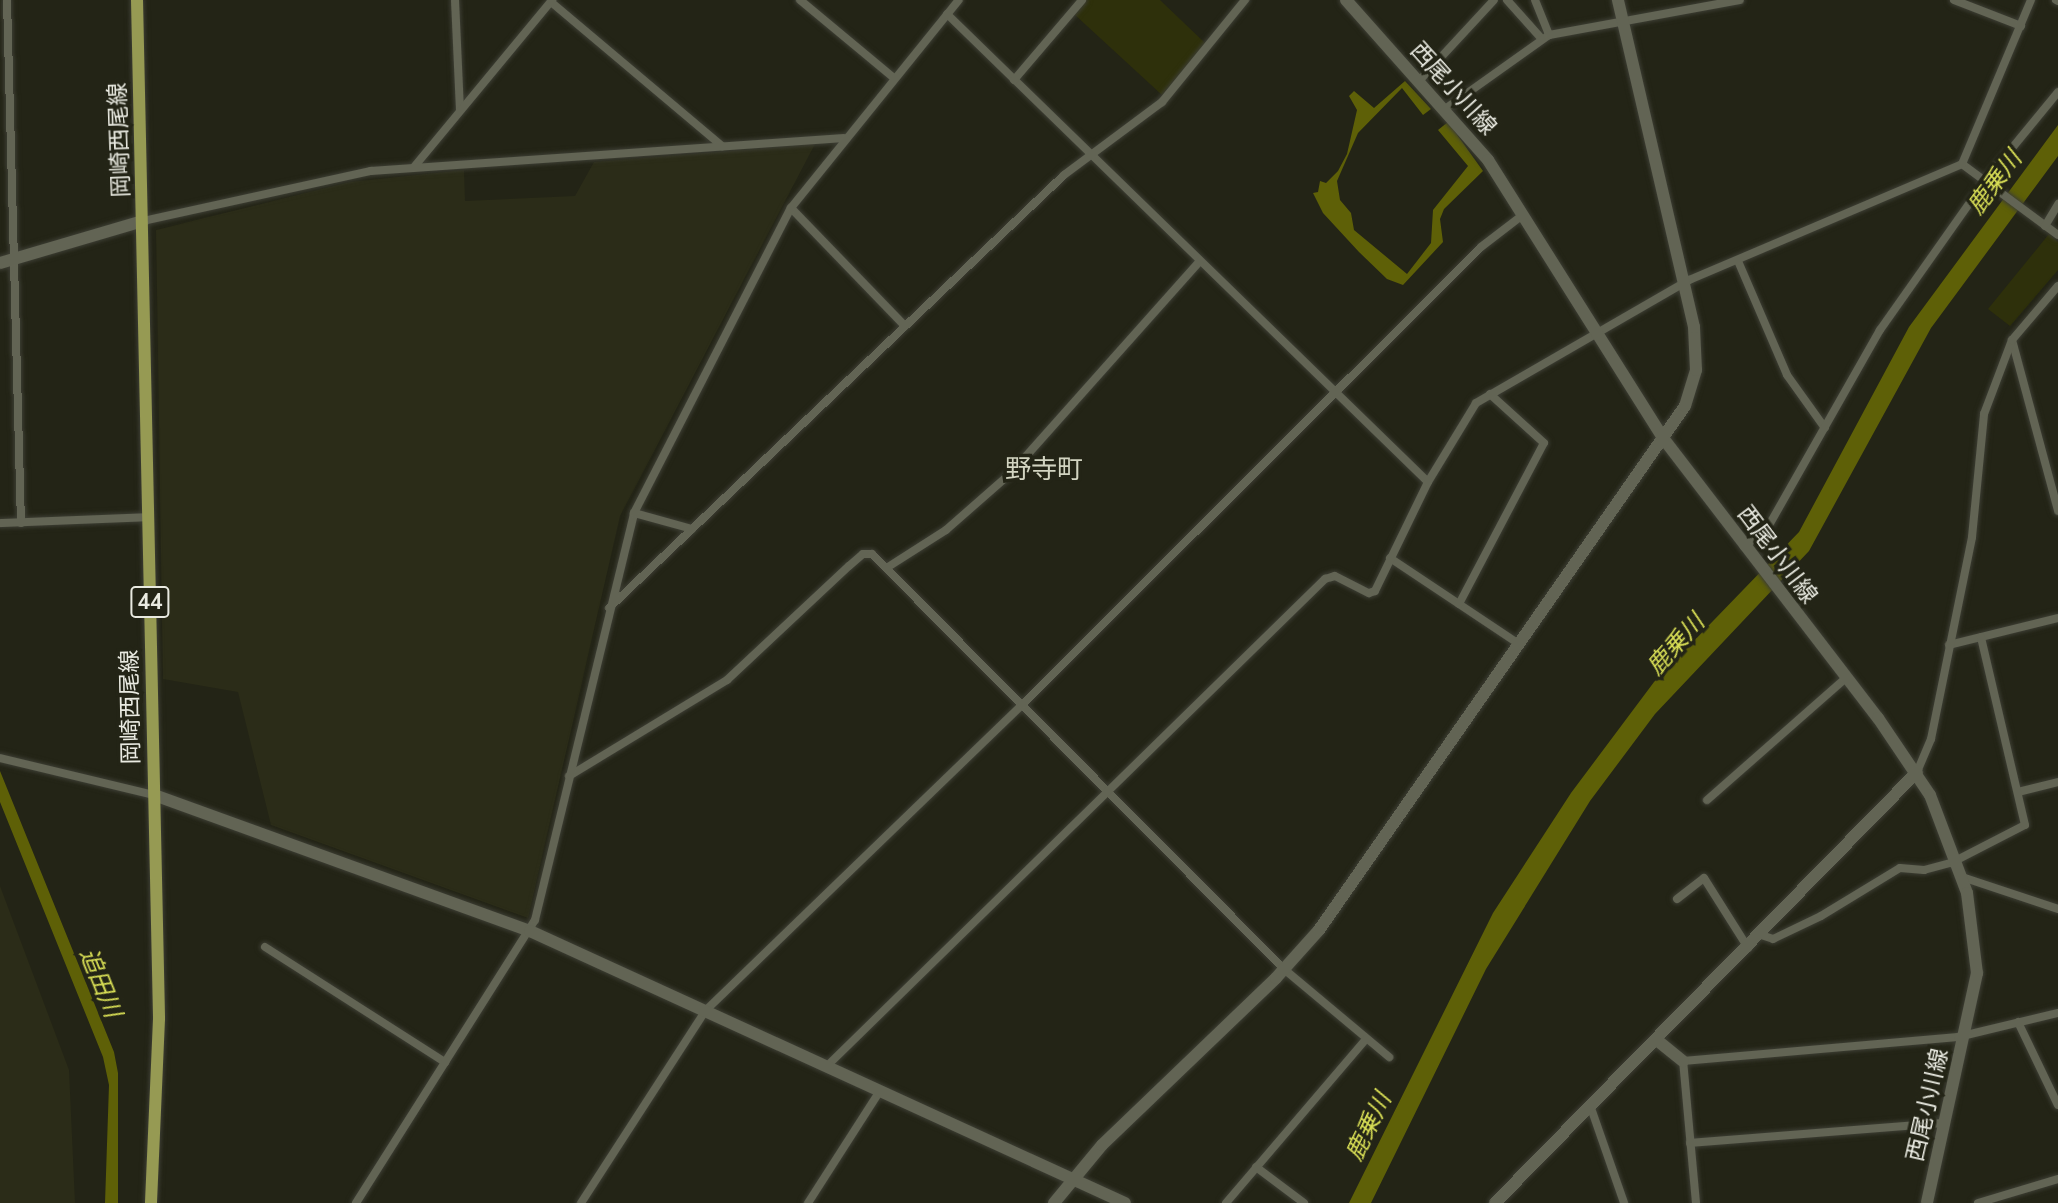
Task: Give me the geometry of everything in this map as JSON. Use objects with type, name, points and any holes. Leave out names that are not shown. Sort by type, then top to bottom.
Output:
[{"type":"main road","name":"岡崎西尾線","points":[[136,0],[143,220],[159,1064],[151,1203]]},
{"type":"street","points":[[8,0],[21,523]]},
{"type":"street","points":[[455,0],[460,110]]},
{"type":"street","points":[[800,0],[894,78]]},
{"type":"street","points":[[356,1203],[530,931],[634,513],[791,208],[844,138],[959,0]]},
{"type":"street","points":[[1014,80],[1082,0]]},
{"type":"street","points":[[609,608],[1090,151],[1161,102],[1245,0]]},
{"type":"street","name":"西尾小川線","points":[[1346,0],[1445,109],[1524,214],[1663,438],[1917,772],[1962,877],[1977,957],[1966,1034],[1927,1203]]},
{"type":"street","points":[[1419,81],[1494,0]]},
{"type":"street","points":[[1507,0],[1545,37]]},
{"type":"street","points":[[1535,0],[1545,37]]},
{"type":"street","points":[[1054,1203],[1143,1104],[1285,970],[1337,906],[1685,406],[1696,370],[1694,327],[1682,285],[1618,0]]},
{"type":"street","points":[[1445,109],[1545,37],[1740,0]]},
{"type":"street","points":[[1954,0],[2021,26]]},
{"type":"street","points":[[827,1066],[1325,579],[1335,576],[1372,593],[1428,482],[1473,407],[1490,394],[1682,285],[1962,164],[2031,0]]},
{"type":"street","points":[[414,167],[552,1],[723,146]]},
{"type":"street","points":[[947,15],[1428,482]]},
{"type":"street","points":[[1746,550],[1768,527],[1880,330],[2058,92]]},
{"type":"street","points":[[0,263],[143,220],[354,174],[414,167],[844,138]]},
{"type":"street","points":[[1962,164],[2058,234]]},
{"type":"street","points":[[2041,223],[2058,204]]},
{"type":"street","points":[[791,208],[905,326]]},
{"type":"street","points":[[580,1203],[705,1011],[1022,705],[1337,395],[1481,247],[1524,214]]},
{"type":"street","points":[[888,567],[946,530],[1011,473],[1200,261]]},
{"type":"street","points":[[1738,261],[1787,376],[1825,428]]},
{"type":"street","points":[[1495,1203],[1658,1041],[1917,772],[1931,739],[1972,537],[1984,414],[2012,340],[2058,286]]},
{"type":"street","points":[[2012,340],[2058,511]]},
{"type":"street","points":[[1459,604],[1544,443],[1490,394]]},
{"type":"street","points":[[634,513],[692,529]]},
{"type":"street","points":[[0,523],[148,517]]},
{"type":"street","points":[[569,776],[577,775],[727,680],[863,554],[872,554],[888,567],[1285,970],[1388,1057]]},
{"type":"street","points":[[1390,558],[1519,643]]},
{"type":"street","points":[[1949,645],[2058,618]]},
{"type":"street","points":[[1761,935],[1773,939],[1821,916],[1900,868],[1924,870],[1956,861],[2025,825],[1981,637]]},
{"type":"street","points":[[1707,800],[1846,678]]},
{"type":"street","points":[[0,758],[154,795],[530,931],[1125,1203]]},
{"type":"street","points":[[2018,792],[2058,782]]},
{"type":"street","points":[[1962,877],[2058,909]]},
{"type":"street","points":[[1677,899],[1704,878],[1748,948]]},
{"type":"street","points":[[265,947],[445,1062]]},
{"type":"street","points":[[1683,1062],[1966,1034],[2058,1013]]},
{"type":"street","points":[[2018,1022],[2058,1105]]},
{"type":"street","points":[[1226,1203],[1366,1039]]},
{"type":"street","points":[[1658,1041],[1683,1062],[1696,1203]]},
{"type":"street","points":[[808,1203],[880,1091]]},
{"type":"street","points":[[1591,1108],[1624,1203]]},
{"type":"street","points":[[1690,1143],[1945,1124]]},
{"type":"street","points":[[1256,1167],[1304,1203]]},
{"type":"street","points":[[1978,1203],[2058,1179]]},
{"type":"shaded area","points":[[1405,81],[1431,109],[1423,115],[1402,88],[1358,133],[1337,181],[1340,200],[1351,213],[1354,230],[1407,274],[1431,243],[1433,210],[1468,166],[1438,130],[1448,122],[1483,171],[1444,209],[1440,219],[1443,242],[1403,285],[1387,279],[1359,252],[1323,213],[1313,193],[1318,192],[1320,181],[1326,183],[1338,171],[1347,154],[1357,110],[1349,96],[1354,91],[1374,108]]},
{"type":"shaded area","points":[[2058,125],[2058,156],[1931,328],[1809,551],[1655,714],[1590,801],[1486,969],[1371,1203],[1349,1203],[1493,913],[1571,793],[1654,682],[1799,532],[1909,327]]},
{"type":"shaded area","points":[[815,144],[620,516],[528,918],[271,825],[238,692],[163,679],[156,230],[350,182],[464,170],[465,201],[575,196],[594,162]]},
{"type":"shaded area","points":[[0,771],[114,1052],[118,1073],[118,1203],[105,1203],[109,1085],[103,1057],[0,802]]},
{"type":"shaded area","points":[[0,886],[69,1070],[75,1203],[0,1203]]},
{"type":"green space","points":[[1086,0],[1160,0],[1205,43],[1162,95],[1074,14]]},
{"type":"green space","points":[[2049,234],[2058,242],[2058,270],[2010,326],[1988,309]]},
{"type":"district","name":"野寺町","points":[[1044,470]]},
{"type":"water label","name":"鹿乗川","points":[[1995,183]]},
{"type":"water label","name":"鹿乗川","points":[[1676,645]]},
{"type":"water label","name":"追田川","points":[[100,983]]},
{"type":"water label","name":"鹿乗川","points":[[1369,1127]]}]
